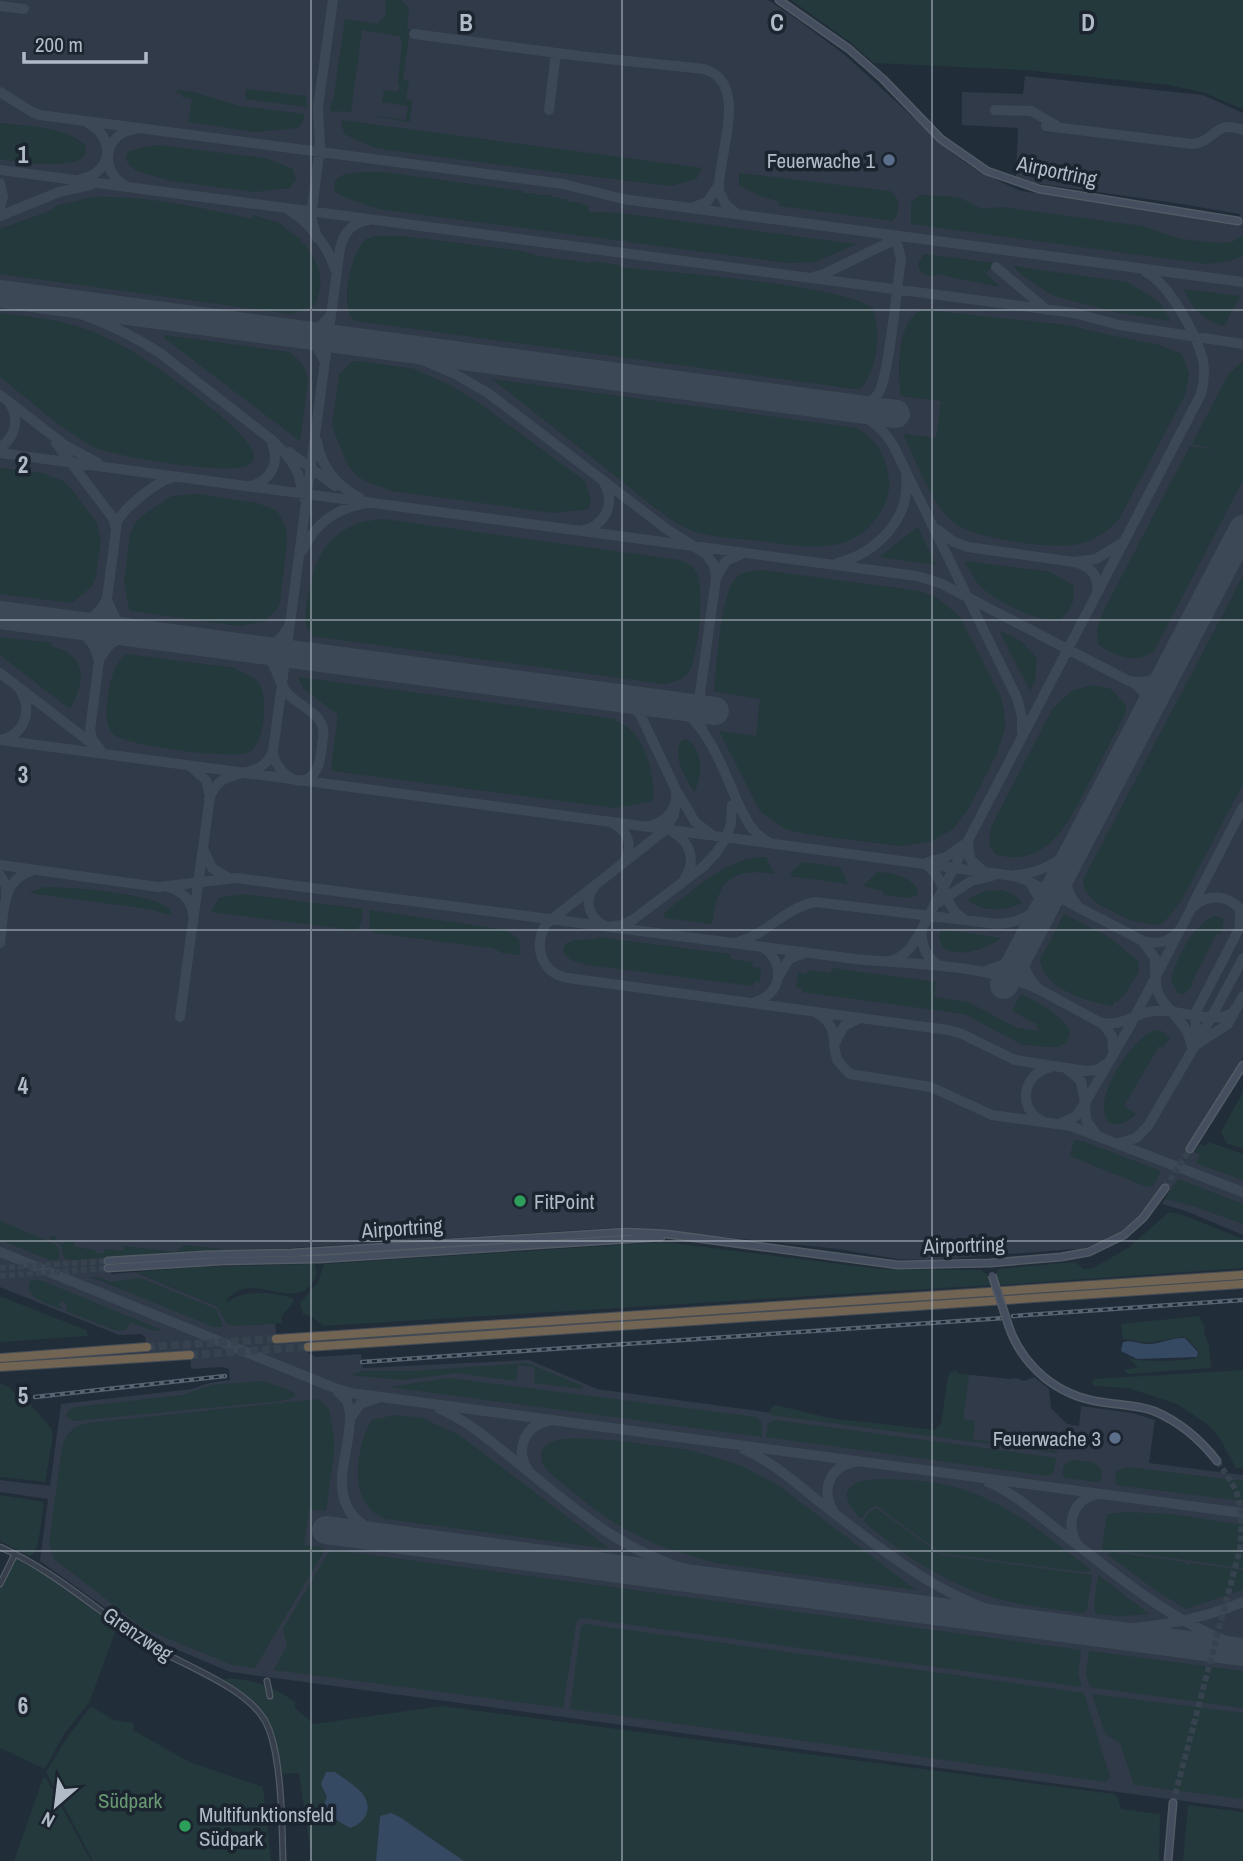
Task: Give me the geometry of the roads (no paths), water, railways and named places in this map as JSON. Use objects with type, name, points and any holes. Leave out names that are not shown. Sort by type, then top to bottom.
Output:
[{"type":"highway","points":[[276,1339],[1243,1275]]},
{"type":"highway","points":[[307,1347],[1243,1284]]},
{"type":"highway","points":[[0,1358],[147,1348]]},
{"type":"highway","points":[[0,1367],[190,1355]]},
{"type":"street","name":"Airportring","points":[[779,0],[834,37],[867,64],[950,146],[970,161],[1007,180],[1051,191],[1238,220]]},
{"type":"street","points":[[1190,1149],[1243,1065]]},
{"type":"street","name":"Airportring","points":[[108,1264],[614,1232],[654,1233],[898,1265],[990,1263],[1076,1255],[1104,1246],[1139,1223],[1165,1188]]},
{"type":"street","points":[[990,1263],[1009,1327],[1021,1352],[1032,1366],[1057,1387],[1082,1398],[1136,1406],[1168,1418],[1193,1434],[1217,1461]]},
{"type":"street","name":"Grenzweg","points":[[0,1546],[66,1584],[144,1642],[243,1697],[263,1717],[271,1737],[280,1794],[283,1861]]},
{"type":"street","points":[[0,1584],[14,1553]]},
{"type":"street","points":[[267,1681],[270,1696]]},
{"type":"street","points":[[1168,1861],[1172,1803]]},
{"type":"water","points":[[1185,1338],[1198,1352],[1197,1357],[1137,1359],[1121,1351],[1123,1342],[1150,1344]]},
{"type":"water","points":[[326,1772],[335,1772],[356,1787],[366,1799],[368,1809],[364,1818],[350,1828],[330,1816],[324,1804],[327,1797],[321,1784]]},
{"type":"water","points":[[391,1813],[464,1861],[376,1861],[380,1816]]},
{"type":"tunnel","points":[[1165,1188],[1190,1149]]},
{"type":"tunnel","points":[[0,1268],[108,1261]]},
{"type":"tunnel","points":[[0,1276],[108,1268]]},
{"type":"tunnel","points":[[147,1347],[276,1339]]},
{"type":"tunnel","points":[[190,1355],[308,1347]]},
{"type":"tunnel","points":[[1173,1803],[1240,1549],[1239,1502],[1232,1483],[1217,1461]]},
{"type":"railway","points":[[1013,1316],[1243,1300]]},
{"type":"railway","points":[[362,1362],[1004,1318]]},
{"type":"railway","points":[[35,1397],[225,1376]]},
{"type":"place","name":"Feuerwache 1","points":[[889,160]]},
{"type":"place","name":"FitPoint","points":[[520,1201]]},
{"type":"place","name":"Feuerwache 3","points":[[1115,1438]]},
{"type":"place","name":"Multifunktionsfeld Südpark","points":[[185,1826]]},
{"type":"park label","name":"Südpark","points":[[130,1800]]}]
